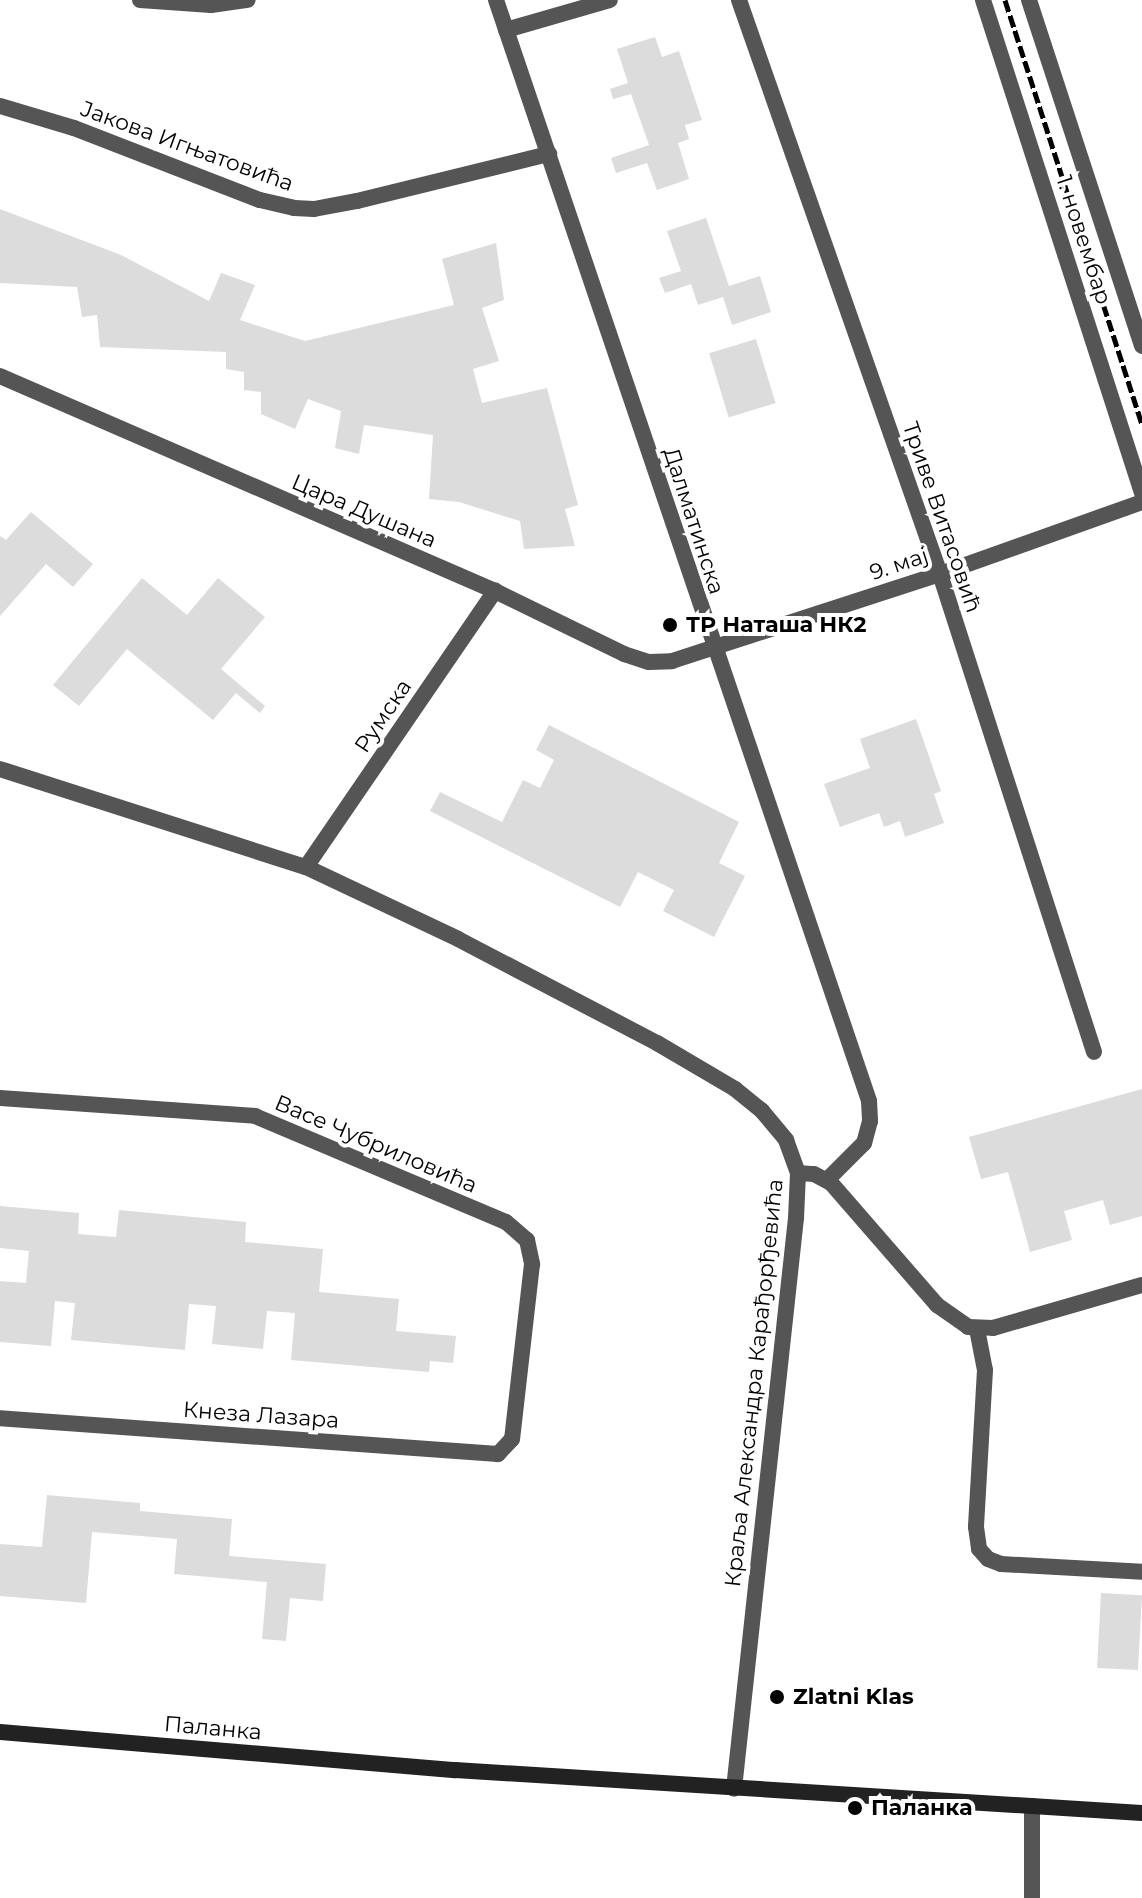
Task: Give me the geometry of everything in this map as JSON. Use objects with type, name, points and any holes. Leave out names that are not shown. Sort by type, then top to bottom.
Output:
[{"type":"main road","name":"Паланка","points":[[0,1732],[455,1770],[1142,1813]]},
{"type":"street","points":[[140,0],[211,5],[248,0]]},
{"type":"street","name":"Далматинска","points":[[496,0],[869,1101],[870,1121],[864,1143],[827,1180]]},
{"type":"street","points":[[506,30],[610,0]]},
{"type":"street","name":"Триве Витасовић","points":[[739,0],[940,574],[1094,1052]]},
{"type":"street","name":"1. новембар","points":[[983,0],[1142,493]]},
{"type":"street","name":"1. новембар","points":[[1029,0],[1142,346]]},
{"type":"street","name":"Јакова Игњатовића","points":[[0,106],[74,128],[260,200],[294,208],[314,209],[357,201],[549,154]]},
{"type":"street","name":"Цара Душана","points":[[0,376],[495,591],[624,654],[649,662],[672,661],[713,647]]},
{"type":"street","name":"9. мај","points":[[713,647],[940,574],[1142,502]]},
{"type":"street","name":"Румска","points":[[306,867],[495,591]]},
{"type":"street","name":"Краља Александра Карађорђевића","points":[[0,769],[306,867],[572,996],[735,1089],[762,1111],[786,1140],[798,1173],[796,1218],[734,1789]]},
{"type":"street","name":"Васе Чубриловића","points":[[0,1098],[255,1116],[506,1222],[527,1240],[532,1264],[512,1439]]},
{"type":"street","points":[[798,1173],[814,1174],[827,1180],[937,1305],[954,1320],[977,1329],[1024,1320],[1142,1285]]},
{"type":"street","points":[[977,1329],[985,1370],[976,1527],[979,1549],[988,1559],[1001,1564],[1142,1572]]},
{"type":"street","name":"Кнеза Лазара","points":[[0,1418],[498,1454],[512,1439]]},
{"type":"street","points":[[1032,1806],[1032,1898]]},
{"type":"shaded area","points":[[655,37],[662,57],[679,51],[702,120],[685,125],[689,139],[678,143],[689,179],[657,190],[647,163],[616,173],[611,158],[649,145],[631,94],[613,99],[610,89],[628,83],[617,49]]},
{"type":"shaded area","points":[[0,209],[121,255],[209,301],[221,273],[255,285],[240,320],[305,341],[454,305],[442,259],[496,243],[504,300],[482,308],[499,361],[473,369],[482,403],[547,388],[578,505],[565,509],[575,546],[524,549],[520,521],[459,502],[429,499],[433,435],[364,425],[359,454],[335,448],[341,411],[308,399],[295,429],[261,414],[261,392],[244,390],[244,372],[226,369],[226,352],[100,347],[97,315],[82,317],[77,287],[0,283]]},
{"type":"shaded area","points":[[706,218],[729,286],[760,276],[771,312],[732,325],[723,297],[698,305],[691,284],[665,293],[659,278],[681,271],[667,231]]},
{"type":"shaded area","points":[[756,339],[776,403],[729,417],[709,353]]},
{"type":"shaded area","points":[[31,512],[93,564],[73,587],[46,564],[0,616],[0,536],[6,540]]},
{"type":"shaded area","points":[[142,578],[187,615],[218,578],[265,617],[221,669],[265,706],[260,713],[236,693],[213,720],[127,649],[79,706],[53,685]]},
{"type":"shaded area","points":[[916,719],[941,791],[934,794],[944,823],[905,837],[900,821],[884,827],[879,813],[840,827],[824,784],[870,768],[860,739]]},
{"type":"shaded area","points":[[549,725],[739,822],[719,863],[745,876],[714,937],[663,911],[674,890],[638,872],[620,907],[430,811],[440,792],[502,822],[523,780],[540,788],[554,760],[536,750]]},
{"type":"shaded area","points":[[1142,1089],[1142,1216],[1110,1225],[1103,1200],[1064,1211],[1072,1240],[1030,1252],[1008,1172],[981,1179],[969,1137]]},
{"type":"shaded area","points":[[0,1206],[79,1213],[78,1234],[116,1237],[119,1210],[246,1222],[245,1242],[323,1249],[319,1292],[399,1299],[396,1331],[456,1336],[453,1363],[430,1361],[429,1372],[291,1360],[295,1313],[267,1311],[263,1349],[212,1344],[216,1306],[189,1304],[185,1350],[71,1340],[75,1303],[55,1301],[51,1346],[0,1342],[0,1281],[26,1283],[29,1251],[0,1248]]},
{"type":"shaded area","points":[[47,1495],[140,1503],[140,1511],[232,1519],[229,1556],[326,1564],[323,1601],[290,1598],[286,1641],[262,1639],[267,1582],[174,1574],[177,1539],[92,1532],[86,1603],[0,1596],[0,1544],[42,1547]]},
{"type":"shaded area","points":[[1101,1593],[1142,1595],[1138,1670],[1097,1668]]},
{"type":"railway","points":[[1005,0],[1142,425]]},
{"type":"place","name":"ТР Наташа НК2","points":[[670,625]]},
{"type":"place","name":"Zlatni Klas","points":[[777,1697]]},
{"type":"place","name":"Паланка","points":[[855,1808]]}]
